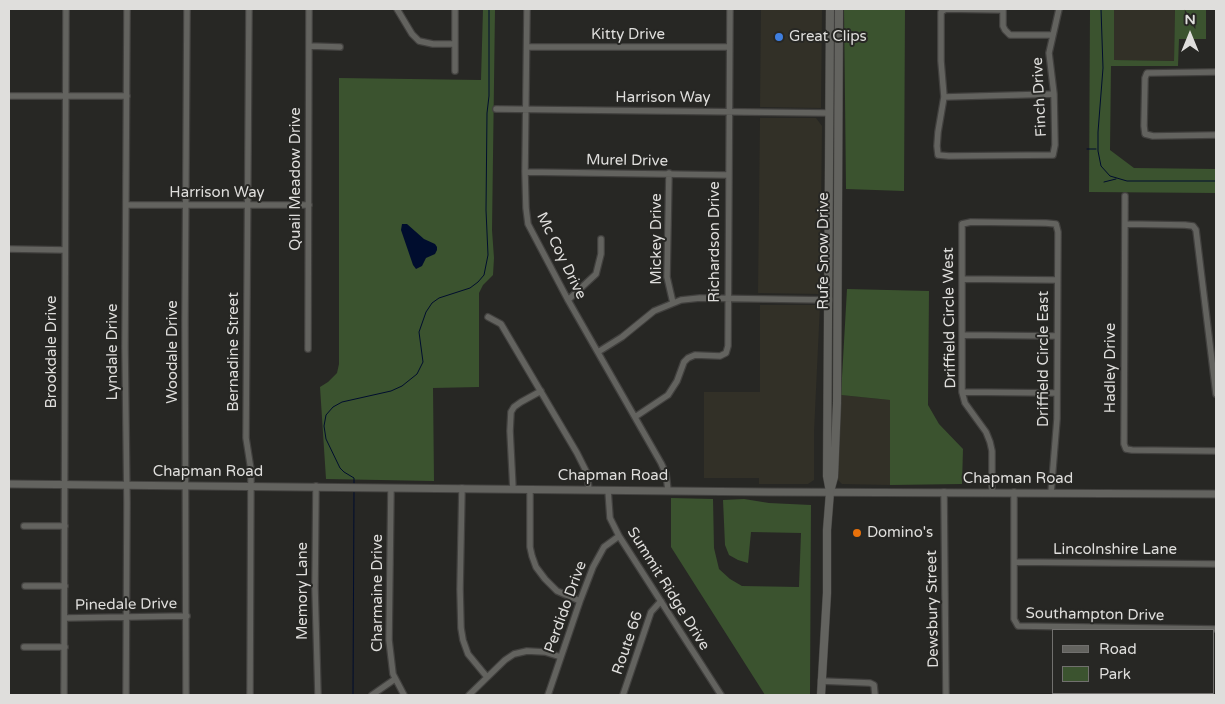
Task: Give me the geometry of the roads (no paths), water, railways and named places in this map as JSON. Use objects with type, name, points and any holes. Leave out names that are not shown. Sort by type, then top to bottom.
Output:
[{"type":"main road","name":"Rufe Snow Drive","points":[[830,9],[827,476],[830,492]]},
{"type":"main road","name":"Rufe Snow Drive","points":[[821,695],[827,593],[827,530],[830,492],[834,476],[837,403],[839,9]]},
{"type":"street","name":"Brookdale Drive","points":[[64,695],[66,9]]},
{"type":"street","name":"Lyndale Drive","points":[[126,695],[127,9]]},
{"type":"street","name":"Woodale Drive","points":[[186,695],[185,320],[187,9]]},
{"type":"street","name":"Bernadine Street","points":[[249,9],[246,438],[251,470],[250,695]]},
{"type":"street","name":"Quail Meadow Drive","points":[[308,348],[309,9]]},
{"type":"street","points":[[398,9],[412,34],[419,41],[433,44],[454,44]]},
{"type":"street","points":[[455,9],[455,71]]},
{"type":"street","name":"Mc Coy Drive","points":[[527,9],[525,172],[528,224],[568,300],[664,468],[668,490]]},
{"type":"street","name":"Richardson Drive","points":[[635,417],[668,395],[677,381],[684,362],[688,358],[695,355],[720,356],[726,353],[728,346],[730,9]]},
{"type":"street","points":[[1052,35],[1010,35],[1004,30],[1003,9],[943,10],[941,12],[940,44],[944,97],[1054,94]]},
{"type":"street","name":"Finch Drive","points":[[944,97],[937,142],[938,154],[949,156],[1054,155],[1054,94],[1049,53],[1059,9]]},
{"type":"street","points":[[309,46],[340,46]]},
{"type":"street","name":"Kitty Drive","points":[[527,46],[729,48]]},
{"type":"street","points":[[1216,72],[1147,73],[1145,78],[1145,134],[1153,136],[1216,135]]},
{"type":"street","points":[[9,96],[127,96]]},
{"type":"street","name":"Harrison Way","points":[[496,109],[830,113]]},
{"type":"street","name":"Murel Drive","points":[[525,172],[728,175]]},
{"type":"street","name":"Mickey Drive","points":[[669,173],[667,277],[673,303]]},
{"type":"street","name":"Hadley Drive","points":[[1125,196],[1124,444],[1126,449],[1132,450],[1216,451]]},
{"type":"street","name":"Harrison Way","points":[[126,205],[309,205]]},
{"type":"street","name":"Driffield Circle West","points":[[992,492],[992,451],[990,442],[986,432],[965,403],[962,392],[962,224],[971,222],[1056,224]]},
{"type":"street","name":"Driffield Circle East","points":[[1051,493],[1057,393],[1058,232],[1056,224]]},
{"type":"street","points":[[1125,224],[1186,225],[1193,226],[1196,230],[1216,394]]},
{"type":"street","points":[[568,300],[596,274],[600,259],[601,239]]},
{"type":"street","points":[[9,249],[65,250]]},
{"type":"street","points":[[962,279],[1057,280]]},
{"type":"street","points":[[598,352],[622,337],[654,312],[673,303],[690,299],[829,300]]},
{"type":"street","points":[[488,317],[501,324],[580,459],[587,473],[589,490]]},
{"type":"street","points":[[962,335],[1057,336]]},
{"type":"street","points":[[513,489],[511,412],[521,402],[540,391]]},
{"type":"street","points":[[962,392],[1057,393]]},
{"type":"street","name":"Chapman Road","points":[[9,484],[1216,494]]},
{"type":"street","name":"Memory Lane","points":[[316,486],[315,588],[318,695]]},
{"type":"street","name":"Charmaine Drive","points":[[391,488],[389,640],[395,679],[404,695]]},
{"type":"street","points":[[462,488],[461,628],[468,654],[487,677]]},
{"type":"street","points":[[530,489],[530,547],[536,567],[557,591],[580,601]]},
{"type":"street","name":"Summit Ridge Drive","points":[[608,490],[610,518],[619,536],[721,695]]},
{"type":"street","name":"Dewsbury Street","points":[[944,492],[946,695]]},
{"type":"street","name":"Southampton Drive","points":[[1014,492],[1014,620],[1018,626],[1216,629]]},
{"type":"street","points":[[24,526],[65,526]]},
{"type":"street","name":"Perdido Drive","points":[[548,695],[580,601],[597,558],[604,547],[619,536]]},
{"type":"street","name":"Lincolnshire Lane","points":[[1014,562],[1216,564]]},
{"type":"street","points":[[25,586],[65,586]]},
{"type":"street","name":"Route 66","points":[[624,695],[650,612],[660,601]]},
{"type":"street","name":"Pinedale Drive","points":[[65,618],[187,616]]},
{"type":"street","points":[[24,647],[65,647]]},
{"type":"street","points":[[469,695],[505,660],[520,653],[545,652],[561,657]]},
{"type":"street","points":[[372,695],[395,679]]},
{"type":"street","points":[[821,681],[874,684],[875,695]]},
{"type":"water","points":[[402,224],[407,224],[424,239],[435,244],[437,247],[435,254],[426,258],[422,266],[416,269],[401,230]]},
{"type":"waterway","points":[[354,485],[354,478],[340,468],[326,439],[324,426],[326,415],[333,407],[342,402],[391,391],[402,386],[417,374],[423,362],[419,332],[426,312],[432,303],[439,298],[470,288],[484,275],[488,255],[486,210],[489,9]]},
{"type":"waterway","points":[[1101,9],[1103,68],[1098,132],[1098,151],[1101,166],[1110,176],[1127,181],[1216,181]]},
{"type":"waterway","points":[[1087,149],[1096,149]]},
{"type":"waterway","points":[[1104,182],[1116,179]]},
{"type":"waterway","points":[[353,695],[354,491]]},
{"type":"place","name":"Great Clips","points":[[779,37]]},
{"type":"place","name":"Domino's","points":[[857,533]]}]
